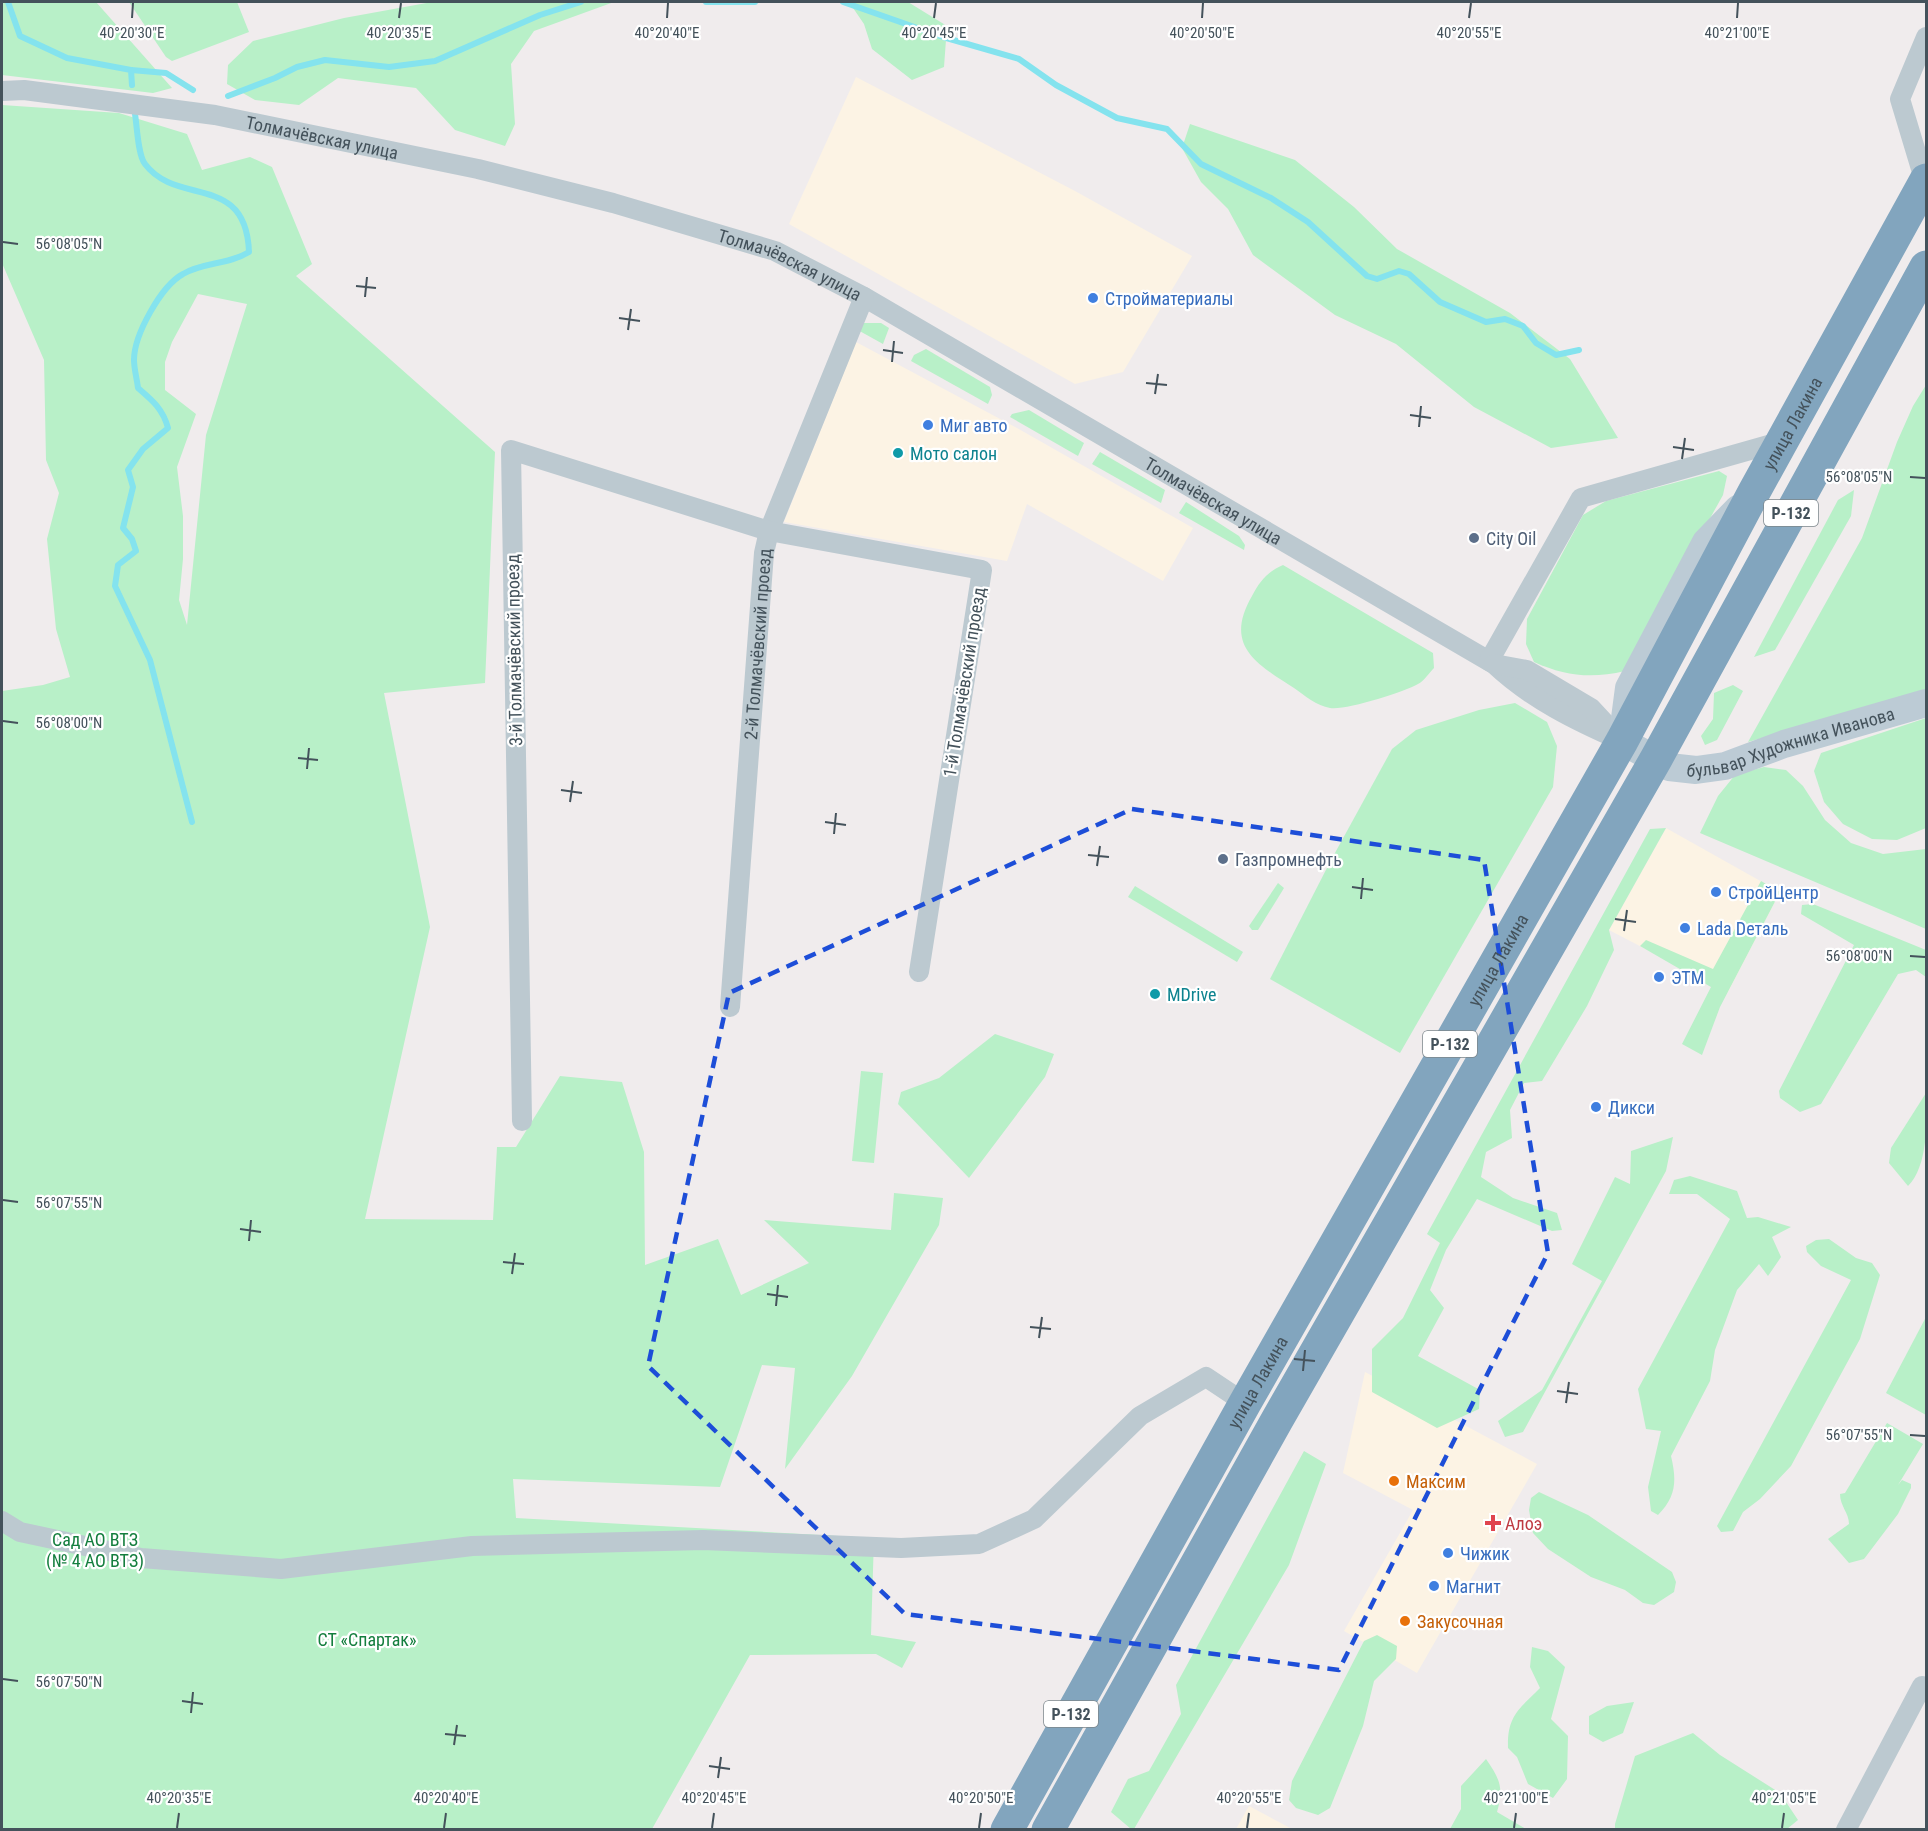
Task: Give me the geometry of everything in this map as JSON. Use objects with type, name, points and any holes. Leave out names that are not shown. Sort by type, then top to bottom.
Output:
[{"type":"highway","name":"улица Лакина","points":[[1007,1830],[1245,1403],[1622,741],[1754,492],[1926,181]]},
{"type":"highway","name":"улица Лакина","points":[[1048,1830],[1288,1399],[1656,759],[1926,267]]},
{"type":"street","points":[[1926,38],[1900,99],[1926,181]]},
{"type":"street","name":"Толмачёвская улица","points":[[2,91],[24,90],[214,115],[478,169],[624,206],[775,251],[864,297],[1492,662],[1516,685],[1580,723],[1622,741]]},
{"type":"street","name":"2-й Толмачёвский проезд","points":[[730,1007],[764,553],[769,531],[864,297]]},
{"type":"street","points":[[1492,662],[1581,498],[1782,441]]},
{"type":"street","name":"3-й Толмачёвский проезд","points":[[522,1121],[510,450],[769,531]]},
{"type":"street","name":"1-й Толмачёвский проезд","points":[[769,531],[982,570],[919,972]]},
{"type":"street","name":"бульвар Художника Иванова","points":[[1622,741],[1669,767],[1696,770],[1725,766],[1784,744],[1926,703]]},
{"type":"street","points":[[2,1521],[20,1532],[141,1558],[281,1569],[472,1546],[703,1540],[901,1548],[980,1544],[1034,1519],[1140,1416],[1184,1388],[1206,1377],[1245,1403]]},
{"type":"street","points":[[1846,1830],[1924,1687]]},
{"type":"highlighted area","points":[[1132,809],[1484,860],[1548,1253],[1339,1670],[905,1614],[648,1366],[729,993]]},
{"type":"shaded area","points":[[856,77],[1075,191],[1192,256],[1123,372],[1075,384],[789,224]]},
{"type":"shaded area","points":[[856,342],[1017,428],[1193,528],[1163,581],[1027,504],[1007,561],[784,522]]},
{"type":"shaded area","points":[[1666,828],[1780,892],[1728,992],[1609,930]]},
{"type":"shaded area","points":[[1365,1372],[1537,1464],[1417,1673],[1344,1631],[1413,1510],[1343,1473]]},
{"type":"shaded area","points":[[1249,1806],[1292,1829],[1236,1829]]},
{"type":"green space","points":[[2,2],[96,2],[172,88],[153,93],[2,75]]},
{"type":"green space","points":[[129,2],[237,2],[249,32],[172,61],[166,57]]},
{"type":"green space","points":[[432,2],[614,2],[534,31],[511,64],[515,124],[505,146],[455,130],[416,88],[338,78],[299,105],[255,100],[227,84],[228,65],[253,41],[344,18]]},
{"type":"green space","points":[[849,2],[908,2],[947,26],[944,67],[912,80],[872,49],[864,24]]},
{"type":"green space","points":[[2,105],[119,113],[187,134],[202,170],[250,157],[272,167],[312,264],[296,276],[495,452],[485,683],[384,693],[430,927],[365,1219],[493,1220],[497,1147],[516,1147],[560,1076],[622,1082],[644,1152],[645,1265],[718,1239],[741,1295],[809,1263],[764,1220],[891,1230],[894,1193],[943,1198],[939,1225],[852,1376],[785,1469],[795,1368],[762,1365],[720,1487],[513,1479],[516,1518],[874,1538],[871,1635],[916,1642],[902,1668],[876,1654],[750,1655],[652,1829],[2,1829],[2,691],[43,685],[70,677],[56,629],[47,539],[59,493],[46,460],[44,360],[2,263]],"holes":[[[198,294],[247,304],[206,435],[187,625],[179,600],[183,559],[183,516],[177,467],[196,414],[165,390],[165,362],[172,342]]]},
{"type":"green space","points":[[1190,124],[1295,160],[1354,207],[1397,249],[1510,313],[1570,359],[1618,438],[1551,448],[1474,407],[1396,344],[1335,315],[1253,255],[1228,209],[1201,182],[1182,148]]},
{"type":"green space","points":[[862,323],[881,323],[889,328],[883,344],[856,329]]},
{"type":"green space","points":[[926,349],[990,387],[992,395],[988,404],[911,361],[914,355]]},
{"type":"green space","points":[[1926,385],[1926,692],[1748,742],[1862,538],[1897,442],[1913,406]]},
{"type":"green space","points":[[1029,410],[1084,443],[1078,456],[1010,417],[1012,414]]},
{"type":"green space","points":[[1100,452],[1165,490],[1161,503],[1092,464]]},
{"type":"green space","points":[[1719,471],[1727,476],[1723,495],[1625,671],[1601,675],[1578,675],[1534,662],[1526,644],[1527,619],[1583,515],[1606,501]]},
{"type":"green space","points":[[1854,490],[1851,516],[1775,650],[1754,657],[1838,500]]},
{"type":"green space","points":[[1186,502],[1239,536],[1245,545],[1244,550],[1179,513]]},
{"type":"green space","points":[[1283,565],[1433,653],[1434,668],[1422,681],[1411,687],[1374,700],[1337,708],[1325,707],[1316,703],[1268,671],[1248,652],[1241,628],[1244,613],[1264,577]]},
{"type":"green space","points":[[1733,685],[1743,691],[1717,740],[1705,745],[1701,736],[1713,719],[1714,693]]},
{"type":"green space","points":[[1515,703],[1547,722],[1557,746],[1553,787],[1400,1053],[1270,979],[1330,862],[1392,749],[1416,730],[1479,710]]},
{"type":"green space","points":[[1926,718],[1926,828],[1897,840],[1872,839],[1843,824],[1824,802],[1814,771],[1821,753]]},
{"type":"green space","points":[[1764,767],[1786,770],[1803,786],[1825,820],[1851,843],[1883,854],[1926,849],[1926,929],[1700,833],[1718,796],[1735,775]]},
{"type":"green space","points":[[1666,828],[1609,930],[1614,950],[1587,1006],[1542,1081],[1524,1083],[1510,1110],[1512,1138],[1486,1152],[1481,1177],[1513,1198],[1557,1213],[1562,1230],[1552,1231],[1477,1199],[1446,1250],[1430,1290],[1444,1308],[1418,1356],[1480,1390],[1479,1409],[1437,1428],[1372,1392],[1372,1349],[1403,1318],[1440,1243],[1427,1234],[1650,829]]},
{"type":"green space","points":[[1761,881],[1780,892],[1720,1007],[1702,1055],[1682,1044],[1711,987],[1640,946],[1646,940],[1713,969]]},
{"type":"green space","points":[[1278,883],[1284,888],[1258,930],[1252,930],[1249,926]]},
{"type":"green space","points":[[1135,886],[1243,952],[1237,962],[1128,897]]},
{"type":"green space","points":[[1813,904],[1926,950],[1926,977],[1916,970],[1898,974],[1821,1104],[1800,1112],[1780,1098],[1779,1091],[1854,945],[1801,914],[1802,905]]},
{"type":"green space","points":[[995,1034],[1054,1054],[1045,1077],[969,1178],[898,1104],[901,1092],[939,1078]]},
{"type":"green space","points":[[861,1071],[883,1073],[874,1163],[852,1161]]},
{"type":"green space","points":[[1926,1093],[1923,1155],[1915,1177],[1908,1186],[1889,1163],[1891,1148]]},
{"type":"green space","points":[[1673,1137],[1666,1171],[1523,1432],[1505,1437],[1498,1421],[1542,1390],[1602,1281],[1572,1264],[1615,1177],[1630,1184],[1631,1151]]},
{"type":"green space","points":[[1690,1176],[1737,1191],[1747,1218],[1758,1217],[1791,1227],[1772,1237],[1781,1257],[1768,1276],[1759,1264],[1737,1290],[1715,1350],[1710,1381],[1671,1456],[1674,1488],[1668,1502],[1658,1515],[1651,1511],[1648,1487],[1661,1431],[1646,1429],[1638,1389],[1730,1219],[1697,1194],[1669,1194],[1674,1180]]},
{"type":"green space","points":[[1829,1239],[1856,1258],[1872,1263],[1880,1275],[1860,1339],[1791,1466],[1760,1499],[1743,1512],[1733,1531],[1721,1532],[1717,1526],[1851,1280],[1821,1266],[1807,1252],[1806,1246],[1816,1240]]},
{"type":"green space","points":[[1926,1317],[1926,1415],[1886,1393]]},
{"type":"green space","points":[[1887,1423],[1923,1444],[1898,1485],[1902,1480],[1911,1484],[1898,1514],[1864,1559],[1849,1563],[1828,1539],[1849,1524],[1840,1494],[1845,1493]]},
{"type":"green space","points":[[1304,1451],[1326,1464],[1289,1565],[1134,1829],[1131,1829],[1111,1812],[1128,1779],[1149,1771],[1181,1714],[1176,1685]]},
{"type":"green space","points":[[1539,1492],[1588,1515],[1672,1572],[1676,1582],[1674,1592],[1654,1605],[1643,1603],[1625,1590],[1591,1577],[1548,1549],[1533,1533],[1529,1510],[1531,1498]]},
{"type":"green space","points":[[1377,1635],[1397,1646],[1396,1659],[1374,1681],[1363,1726],[1330,1808],[1318,1815],[1296,1808],[1289,1800],[1292,1781],[1364,1641]]},
{"type":"green space","points":[[1532,1647],[1548,1651],[1565,1667],[1551,1719],[1568,1736],[1567,1779],[1553,1798],[1528,1784],[1517,1757],[1508,1748],[1512,1720],[1520,1708],[1540,1688],[1530,1667]]},
{"type":"green space","points":[[1634,1702],[1623,1733],[1603,1742],[1589,1734],[1589,1716],[1607,1706]]},
{"type":"green space","points":[[1693,1733],[1720,1755],[1780,1793],[1798,1820],[1787,1829],[1615,1829],[1635,1756]]},
{"type":"green space","points":[[1486,1759],[1495,1772],[1499,1784],[1500,1796],[1497,1812],[1526,1829],[1450,1829],[1461,1809],[1461,1786]]},
{"type":"waterway","points":[[8,2],[20,36],[67,58],[131,70],[132,85]]},
{"type":"waterway","points":[[228,96],[297,67],[325,60],[389,67],[435,61],[540,15],[581,2]]},
{"type":"waterway","points":[[706,2],[755,2]]},
{"type":"waterway","points":[[843,2],[943,37],[1019,59],[1056,85],[1117,118],[1167,129],[1201,164],[1271,198],[1308,222],[1367,276],[1377,279],[1399,271],[1409,274],[1440,302],[1486,322],[1505,319],[1523,326],[1536,343],[1556,355],[1579,350]]},
{"type":"waterway","points":[[131,70],[166,73],[193,90]]},
{"type":"waterway","points":[[135,114],[139,148],[145,164],[159,177],[174,185],[223,200],[236,211],[245,227],[249,252],[233,259],[191,270],[175,280],[150,312],[135,350],[134,367],[138,388],[160,410],[168,428],[143,449],[128,470],[133,487],[123,528],[132,539],[136,551],[118,565],[115,586],[150,660],[192,822]]},
{"type":"place","name":"Стройматериалы","points":[[1093,298]]},
{"type":"place","name":"Миг авто","points":[[928,425]]},
{"type":"place","name":"Мото салон","points":[[898,453]]},
{"type":"place","name":"City Oil","points":[[1474,538]]},
{"type":"place","name":"Газпромнефть","points":[[1223,859]]},
{"type":"place","name":"СтройЦентр","points":[[1716,892]]},
{"type":"place","name":"Lada Dеталь","points":[[1685,928]]},
{"type":"place","name":"ЭТМ","points":[[1659,977]]},
{"type":"place","name":"MDrive","points":[[1155,994]]},
{"type":"place","name":"Дикси","points":[[1596,1107]]},
{"type":"place","name":"Максим","points":[[1394,1481]]},
{"type":"place","name":"Алоэ","points":[[1493,1523]]},
{"type":"place","name":"Чижик","points":[[1448,1553]]},
{"type":"place","name":"Магнит","points":[[1434,1586]]},
{"type":"place","name":"Закусочная","points":[[1405,1621]]},
{"type":"park label","name":"Сад АО ВТЗ (№ 4 АО ВТЗ)","points":[[95,1549]]},
{"type":"park label","name":"СТ «Спартак»","points":[[367,1639]]}]
